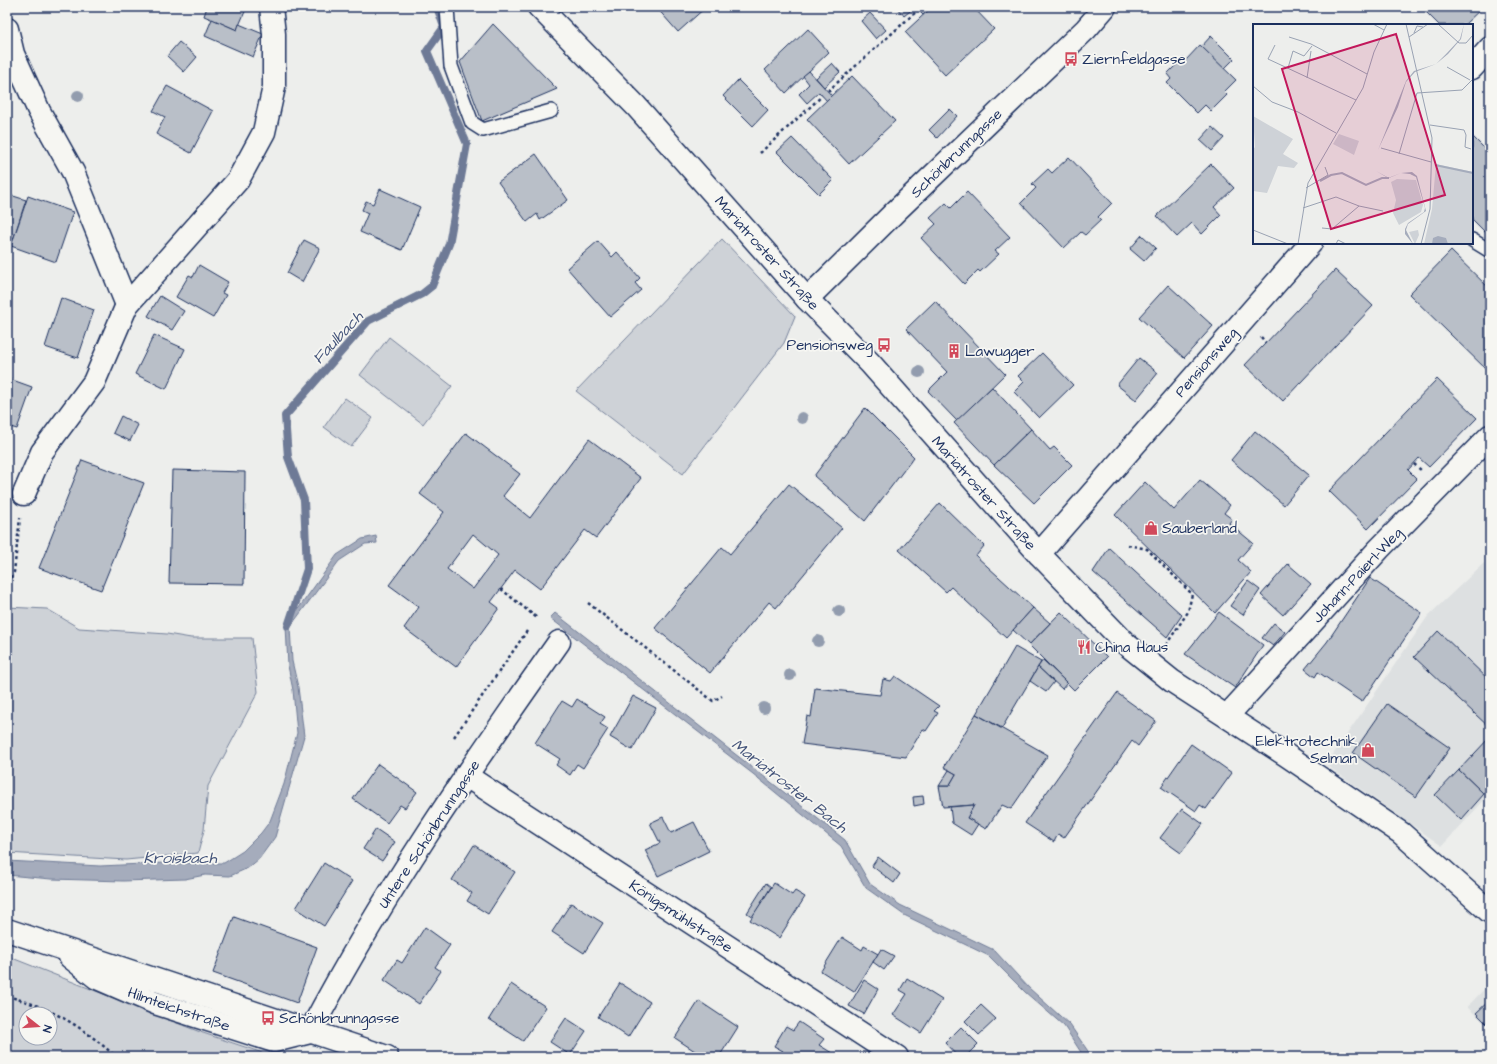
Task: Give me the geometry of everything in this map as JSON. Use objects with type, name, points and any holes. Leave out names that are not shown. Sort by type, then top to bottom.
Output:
[{"type":"street","points":[[24,494],[42,452],[94,382],[127,305],[238,180],[264,132],[274,87],[274,34],[271,7]]},
{"type":"street","name":"Mariatroster Straße","points":[[538,7],[636,106],[807,299],[870,363],[1039,554],[1135,651],[1172,681],[1227,716],[1401,833],[1490,912]]},
{"type":"street","name":"Schönbrunngasse","points":[[807,299],[1086,29],[1105,7]]},
{"type":"street","points":[[7,29],[13,54],[39,111],[73,172],[127,305]]},
{"type":"street","points":[[1473,67],[1489,51]]},
{"type":"street","name":"Pensionsweg","points":[[1039,554],[1228,336],[1310,244]]},
{"type":"street","name":"Johann-Paierl-Weg","points":[[1227,716],[1379,549],[1490,436]]},
{"type":"street","name":"Untere Schönbrunngasse","points":[[310,1032],[355,949],[465,775],[559,642]]},
{"type":"street","name":"Königsmühlstraße","points":[[465,775],[897,1057]]},
{"type":"street","name":"Hilmteichstraße","points":[[7,930],[58,948],[96,978],[155,1003],[274,1041],[310,1032]]},
{"type":"street","points":[[310,1032],[387,1057]]},
{"type":"lane","points":[[447,7],[451,66],[472,123],[483,130],[551,111]]},
{"type":"lane","points":[[1473,241],[1490,251]]},
{"type":"path","points":[[828,91],[918,10]]},
{"type":"path","points":[[760,153],[822,96]]},
{"type":"path","points":[[7,583],[14,572],[19,523],[24,494]]},
{"type":"path","points":[[1128,545],[1147,549],[1192,594],[1188,612],[1163,649]]},
{"type":"path","points":[[501,589],[537,618]]},
{"type":"path","points":[[588,603],[713,700],[722,696]]},
{"type":"path","points":[[454,737],[527,631]]},
{"type":"path","points":[[7,996],[51,1011],[82,1028],[116,1057]]},
{"type":"shaded area","points":[[722,239],[795,316],[784,343],[683,474],[576,391]]},
{"type":"shaded area","points":[[389,337],[452,386],[423,424],[360,375]]},
{"type":"shaded area","points":[[345,398],[373,418],[351,447],[324,427]]},
{"type":"shaded area","points":[[1484,563],[1490,568],[1490,794],[1442,846],[1326,765],[1428,616]]},
{"type":"shaded area","points":[[7,607],[47,609],[79,628],[167,634],[191,638],[252,638],[258,692],[208,786],[204,830],[198,853],[126,860],[7,853]]},
{"type":"shaded area","points":[[7,956],[200,1032],[260,1052],[267,1057],[7,1057]]},
{"type":"shaded area","points":[[1490,983],[1490,1028],[1467,1007]]},
{"type":"water","name":"Kroisbach","points":[[376,536],[377,543],[365,544],[339,561],[290,627],[292,661],[298,687],[304,736],[275,837],[259,859],[248,868],[230,876],[205,875],[185,879],[123,881],[51,879],[7,875],[7,861],[100,866],[164,863],[224,863],[243,851],[261,833],[270,821],[284,784],[297,733],[293,690],[288,666],[286,626],[337,555],[362,539]]},
{"type":"water","name":"Mariatroster Bach","points":[[555,613],[845,840],[870,884],[900,905],[994,950],[1029,988],[1070,1025],[1092,1057],[1084,1057],[1064,1026],[1025,992],[989,956],[904,915],[866,888],[841,846],[753,774],[550,618]]},
{"type":"building","points":[[207,7],[247,7],[237,30],[204,16]]},
{"type":"building","points":[[656,7],[706,7],[678,32]]},
{"type":"building","points":[[896,7],[915,7],[904,16]]},
{"type":"building","points":[[915,7],[927,7],[929,9],[923,15]]},
{"type":"building","points":[[932,7],[973,7],[994,29],[945,75],[905,32]]},
{"type":"building","points":[[1421,7],[1483,7],[1465,24],[1438,24]]},
{"type":"building","points":[[870,13],[886,30],[876,39],[861,21]]},
{"type":"building","points":[[212,19],[237,30],[239,24],[263,34],[253,57],[205,36]]},
{"type":"building","points":[[493,24],[557,89],[482,121],[460,62]]},
{"type":"building","points":[[808,29],[829,52],[786,93],[765,70]]},
{"type":"building","points":[[1211,36],[1234,59],[1224,69],[1201,47]]},
{"type":"building","points":[[179,42],[197,57],[184,72],[167,56]]},
{"type":"building","points":[[1200,45],[1236,80],[1224,92],[1227,95],[1211,111],[1205,105],[1197,113],[1167,83],[1171,79],[1167,74],[1183,58],[1186,60]]},
{"type":"building","points":[[832,63],[840,72],[824,87],[816,78]]},
{"type":"building","points":[[809,71],[832,96],[827,101],[819,92],[807,103],[799,94],[809,84],[803,76]]},
{"type":"building","points":[[852,76],[895,121],[849,164],[807,119]]},
{"type":"building","points":[[738,80],[768,110],[753,126],[723,96]]},
{"type":"building","points":[[167,86],[213,111],[191,153],[156,134],[165,117],[153,111]]},
{"type":"building","points":[[950,109],[957,116],[937,138],[929,130]]},
{"type":"building","points":[[1212,127],[1224,138],[1212,151],[1200,140]]},
{"type":"building","points":[[1473,137],[1490,154],[1490,237],[1473,220]]},
{"type":"building","points":[[792,138],[833,180],[819,194],[777,152]]},
{"type":"building","points":[[536,154],[568,200],[540,220],[537,214],[527,222],[498,182]]},
{"type":"building","points":[[1069,157],[1112,203],[1098,217],[1101,220],[1085,235],[1081,232],[1064,248],[1021,203],[1036,188],[1032,184],[1048,169],[1052,173]]},
{"type":"building","points":[[1211,164],[1234,188],[1214,207],[1221,215],[1202,234],[1192,223],[1177,237],[1157,216]]},
{"type":"building","points":[[380,189],[420,207],[402,250],[360,232],[368,213],[362,210],[366,201],[373,204]]},
{"type":"building","points":[[967,192],[1010,237],[995,251],[999,254],[980,272],[978,270],[964,284],[921,238],[936,224],[930,218],[946,203],[951,208]]},
{"type":"building","points":[[7,194],[26,200],[13,240],[7,238]]},
{"type":"building","points":[[28,196],[73,212],[56,262],[11,246]]},
{"type":"building","points":[[1142,235],[1156,248],[1144,261],[1130,249]]},
{"type":"building","points":[[304,240],[320,248],[302,282],[287,273]]},
{"type":"building","points":[[598,241],[612,257],[617,252],[640,278],[635,283],[641,290],[610,317],[567,268]]},
{"type":"building","points":[[1451,251],[1490,289],[1490,373],[1409,294]]},
{"type":"building","points":[[199,265],[228,282],[222,293],[226,295],[213,318],[176,297],[189,275],[193,277]]},
{"type":"building","points":[[1335,270],[1373,306],[1283,401],[1245,365]]},
{"type":"building","points":[[1168,285],[1213,326],[1184,358],[1139,317]]},
{"type":"building","points":[[160,296],[184,311],[172,330],[148,316]]},
{"type":"building","points":[[61,298],[94,310],[78,358],[45,347]]},
{"type":"building","name":"Lawugger","points":[[935,301],[1005,374],[957,421],[928,391],[947,372],[906,329]]},
{"type":"building","points":[[154,335],[185,349],[166,389],[135,374]]},
{"type":"building","points":[[1042,353],[1073,385],[1039,418],[1014,392],[1024,382],[1018,376]]},
{"type":"building","points":[[1139,358],[1158,373],[1136,400],[1117,385]]},
{"type":"building","points":[[7,378],[32,387],[17,429],[7,426]]},
{"type":"building","points":[[1437,379],[1477,418],[1429,467],[1419,458],[1408,470],[1417,479],[1368,529],[1329,491]]},
{"type":"building","points":[[992,387],[1031,429],[994,465],[954,423]]},
{"type":"building","points":[[865,408],[914,457],[865,521],[814,476]]},
{"type":"building","points":[[121,416],[138,425],[130,441],[113,433]]},
{"type":"building","points":[[1031,429],[1050,450],[1054,447],[1072,465],[1034,503],[994,465]]},
{"type":"building","points":[[1255,431],[1309,475],[1284,505],[1231,460]]},
{"type":"building","points":[[466,433],[520,474],[503,496],[530,518],[589,439],[641,478],[596,538],[585,530],[540,589],[515,570],[491,602],[499,608],[456,667],[404,628],[419,607],[389,585],[444,512],[420,494]],"holes":[[[473,534],[498,555],[473,589],[447,569]]]},
{"type":"building","points":[[82,460],[144,483],[101,590],[39,568]]},
{"type":"building","points":[[172,470],[245,472],[244,584],[169,583]]},
{"type":"building","points":[[1200,480],[1230,505],[1224,513],[1232,519],[1229,523],[1253,543],[1238,560],[1251,572],[1215,613],[1115,515],[1145,482],[1174,510]]},
{"type":"building","points":[[789,484],[842,528],[776,608],[769,602],[710,673],[655,628],[722,547],[730,554]]},
{"type":"building","points":[[940,503],[984,546],[976,556],[1033,608],[1006,638],[951,587],[946,592],[899,550]]},
{"type":"building","points":[[1109,548],[1182,615],[1167,637],[1093,572]]},
{"type":"building","points":[[1288,564],[1311,584],[1283,615],[1261,595]]},
{"type":"building","points":[[1370,578],[1422,613],[1362,702],[1318,672],[1315,677],[1305,669],[1327,642]]},
{"type":"building","points":[[1248,581],[1260,590],[1243,615],[1230,606]]},
{"type":"building","points":[[1033,608],[1050,623],[1029,645],[1013,630]]},
{"type":"building","points":[[1061,612],[1107,657],[1074,690],[1029,645]]},
{"type":"building","points":[[1219,612],[1263,645],[1235,688],[1185,654]]},
{"type":"building","points":[[1274,623],[1285,632],[1273,646],[1262,638]]},
{"type":"building","points":[[1438,631],[1490,681],[1490,728],[1414,657]]},
{"type":"building","points":[[1015,647],[1041,662],[1002,728],[976,714]]},
{"type":"building","points":[[1043,660],[1067,683],[1062,689],[1038,667]]},
{"type":"building","points":[[1038,667],[1054,682],[1046,692],[1030,681]]},
{"type":"building","points":[[895,676],[939,706],[934,711],[938,713],[926,731],[923,729],[906,757],[802,744],[807,716],[811,717],[815,688],[880,695],[883,679],[891,681]]},
{"type":"building","points":[[1117,693],[1156,721],[1138,746],[1132,741],[1064,838],[1058,834],[1054,842],[1025,823]]},
{"type":"building","points":[[633,696],[656,708],[632,750],[610,737]]},
{"type":"building","points":[[577,699],[605,717],[600,724],[608,729],[583,768],[577,764],[570,775],[556,765],[560,759],[535,743],[562,701],[572,707]]},
{"type":"building","points":[[1387,704],[1450,748],[1416,797],[1353,753]]},
{"type":"building","points":[[976,714],[1048,755],[1011,809],[1002,805],[986,829],[967,818],[974,805],[943,807],[939,786],[949,786],[956,774],[944,767]]},
{"type":"building","points":[[1490,737],[1490,788],[1484,794],[1459,770]]},
{"type":"building","points":[[1191,744],[1232,773],[1206,809],[1200,805],[1196,811],[1161,787]]},
{"type":"building","points":[[378,764],[417,792],[405,808],[400,805],[387,823],[353,799]]},
{"type":"building","points":[[949,770],[956,774],[949,786],[939,786]]},
{"type":"building","points":[[1459,770],[1484,794],[1461,820],[1435,795]]},
{"type":"building","points":[[923,796],[924,804],[914,806],[913,797]]},
{"type":"building","points":[[974,805],[967,818],[978,824],[971,835],[952,823],[950,807]]},
{"type":"building","points":[[1182,809],[1203,824],[1181,853],[1160,838]]},
{"type":"building","points":[[663,817],[671,833],[694,822],[709,851],[658,876],[645,850],[660,843],[650,823]]},
{"type":"building","points":[[376,829],[395,842],[382,861],[363,849]]},
{"type":"building","points":[[474,845],[515,872],[488,914],[467,901],[472,893],[452,880]]},
{"type":"building","points":[[878,857],[900,874],[894,883],[872,866]]},
{"type":"building","points":[[324,863],[352,881],[324,926],[296,908]]},
{"type":"building","points":[[766,883],[771,887],[753,917],[747,913]]},
{"type":"building","points":[[774,883],[792,895],[795,891],[805,897],[779,938],[750,920]]},
{"type":"building","points":[[571,903],[603,923],[584,953],[552,932]]},
{"type":"building","points":[[234,917],[317,947],[297,1003],[213,973]]},
{"type":"building","points":[[425,927],[450,945],[435,967],[441,971],[419,1004],[384,980],[397,960],[402,963]]},
{"type":"building","points":[[842,937],[862,950],[864,946],[878,954],[854,992],[821,971]]},
{"type":"building","points":[[881,949],[894,956],[884,970],[873,962]]},
{"type":"building","points":[[907,978],[942,1000],[921,1033],[893,1015],[907,994],[900,990]]},
{"type":"building","points":[[864,980],[878,989],[864,1014],[849,1006]]},
{"type":"building","points":[[620,983],[650,1002],[628,1037],[598,1017]]},
{"type":"building","points":[[511,984],[546,1007],[523,1041],[489,1019]]},
{"type":"building","points":[[1490,1000],[1490,1027],[1476,1013]]},
{"type":"building","points":[[699,1001],[738,1027],[719,1057],[704,1057],[675,1038]]},
{"type":"building","points":[[981,1005],[996,1019],[979,1035],[965,1021]]},
{"type":"building","points":[[566,1018],[586,1031],[570,1055],[550,1042]]},
{"type":"building","points":[[799,1022],[824,1039],[819,1045],[832,1053],[829,1057],[779,1057],[783,1051],[774,1046],[786,1026],[793,1030]]},
{"type":"building","points":[[961,1027],[978,1044],[965,1057],[958,1057],[945,1043]]},
{"type":"waterway","name":"Faulbach","points":[[288,626],[307,569],[304,500],[288,457],[285,416],[368,321],[422,294],[432,286],[449,244],[467,144],[427,51],[444,27],[437,7]]},
{"type":"place","name":"Ziernfeldgasse","points":[[1071,59]]},
{"type":"place","name":"Pensionsweg","points":[[884,345]]},
{"type":"place","name":"Lawugger","points":[[954,351]]},
{"type":"place","name":"Sauberland","points":[[1151,528]]},
{"type":"place","name":"China Haus","points":[[1084,647]]},
{"type":"place","name":"Elektrotechnik Selman","points":[[1368,750]]},
{"type":"place","name":"Schönbrunngasse","points":[[268,1018]]}]
